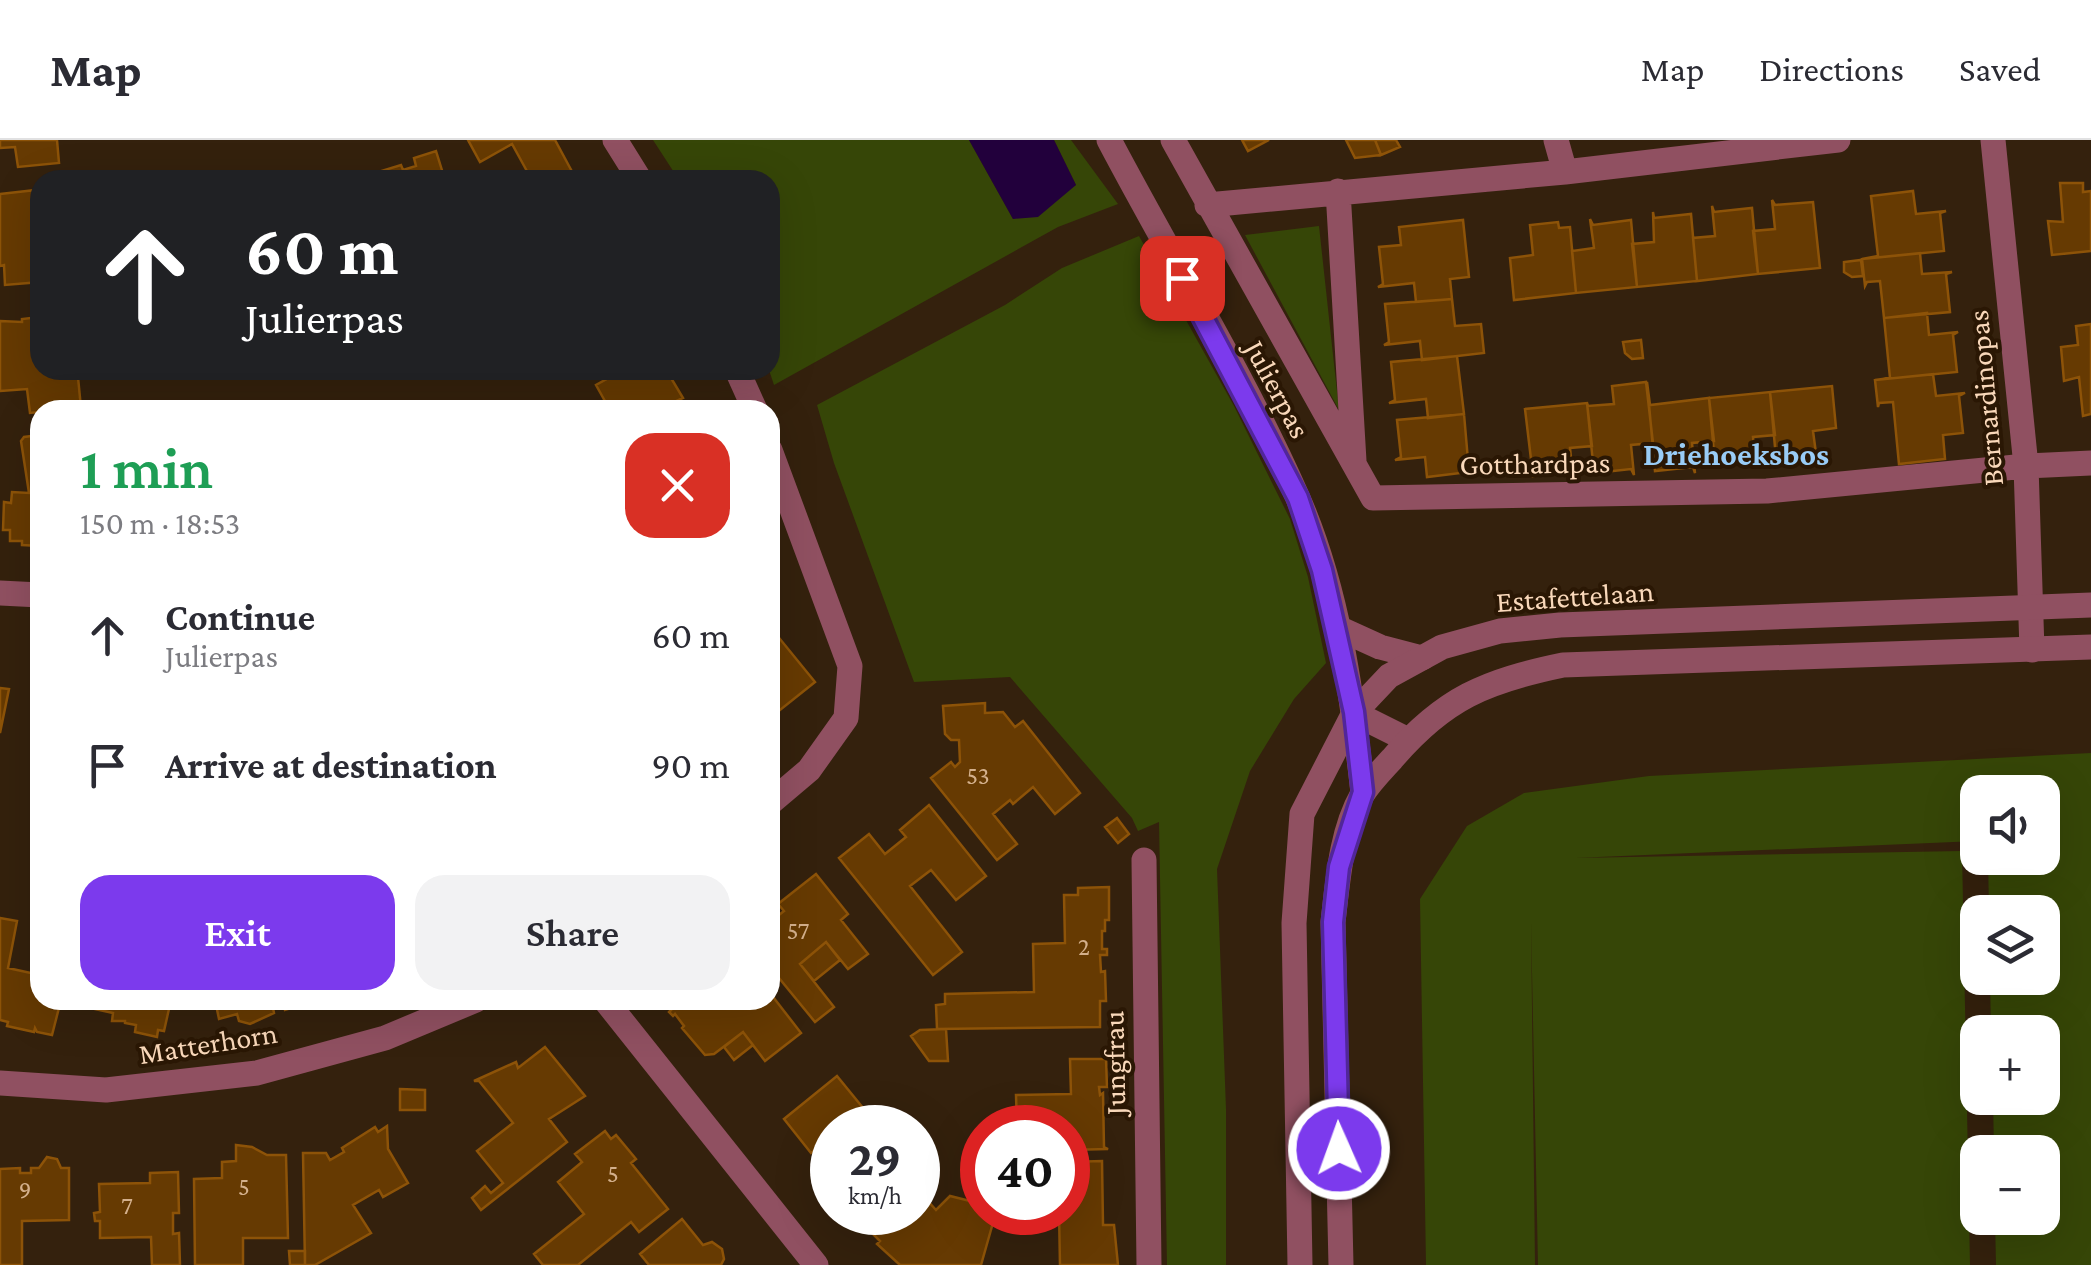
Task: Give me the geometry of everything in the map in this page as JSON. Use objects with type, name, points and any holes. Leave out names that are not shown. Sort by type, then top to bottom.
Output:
[{"type":"street","points":[[615,140],[634,170]]},
{"type":"street","name":"Julierpas","points":[[1109,140],[1298,498],[1336,626],[1354,712],[1363,792]]},
{"type":"street","points":[[1173,140],[1207,205],[1565,172],[1838,140]]},
{"type":"street","points":[[1556,140],[1565,172]]},
{"type":"street","name":"Bernardinopas","points":[[1993,140],[2026,466],[2032,650]]},
{"type":"street","points":[[1338,191],[1355,469]]},
{"type":"street","name":"Gotthardpas","points":[[1207,205],[1372,498],[1767,492],[2091,463]]},
{"type":"street","points":[[780,477],[850,666],[846,718],[809,770],[780,795]]},
{"type":"street","points":[[0,593],[30,594]]},
{"type":"street","name":"Estafettelaan","points":[[1300,1265],[1294,923],[1302,814],[1354,712],[1389,676],[1442,647],[1500,631],[1560,625],[2091,605]]},
{"type":"street","points":[[1336,626],[1380,647],[1422,658]]},
{"type":"street","points":[[1342,1265],[1333,922],[1339,867],[1363,792],[1416,730],[1464,694],[1513,676],[1563,665],[2091,647]]},
{"type":"street","points":[[1354,712],[1408,740]]},
{"type":"street","name":"Jungfrau","points":[[1144,860],[1149,1265]]},
{"type":"street","name":"Matterhorn","points":[[0,1083],[106,1090],[257,1074],[385,1038],[452,1010]]},
{"type":"street","points":[[613,1010],[816,1265]]},
{"type":"green space","points":[[653,140],[969,140],[1013,219],[1076,185],[1054,140],[1071,140],[1118,204],[1058,227],[774,385],[772,380],[780,380],[780,170],[672,170]]},
{"type":"green space","points":[[1319,226],[1339,410],[1245,235]]},
{"type":"green space","points":[[1139,236],[1234,406],[1290,519],[1308,577],[1326,663],[1294,699],[1250,771],[1217,869],[1226,1109],[1226,1265],[1167,1265],[1159,822],[1138,831],[1132,818],[1010,677],[914,682],[834,463],[817,405],[1005,305],[1062,268]]},
{"type":"green space","points":[[2091,753],[2091,1265],[1996,1265],[1995,1235],[2060,1235],[2060,1135],[1994,1135],[1993,1115],[2060,1115],[2060,1015],[1991,1015],[1990,995],[2060,995],[2060,895],[1989,895],[1988,875],[2060,875],[2060,775],[1960,775],[1960,842],[1575,858],[1960,851],[1960,995],[1965,995],[1965,1015],[1960,1015],[1960,1115],[1967,1115],[1967,1135],[1960,1135],[1960,1235],[1969,1235],[1970,1265],[1538,1265],[1531,922],[1535,1265],[1426,1265],[1420,899],[1467,826],[1524,793],[1649,776]]},
{"type":"shaded area","points":[[969,140],[1054,140],[1076,185],[1038,217],[1013,219]]},
{"type":"building","points":[[0,140],[57,140],[59,163],[18,167],[15,147],[0,148]]},
{"type":"building","points":[[468,140],[555,140],[571,170],[526,170],[512,144],[480,162]]},
{"type":"building","points":[[1242,140],[1269,140],[1248,151]]},
{"type":"building","points":[[1346,140],[1375,140],[1381,155],[1355,158]]},
{"type":"building","points":[[1375,140],[1396,140],[1400,147],[1381,155]]},
{"type":"building","points":[[436,151],[442,170],[403,170],[416,166],[414,158]]},
{"type":"building","points":[[2060,183],[2083,183],[2083,192],[2091,191],[2091,251],[2052,255],[2048,221],[2063,222]]},
{"type":"building","points":[[30,191],[30,283],[5,285],[4,265],[0,266],[0,194]]},
{"type":"building","points":[[1913,191],[1916,214],[1946,211],[1940,213],[1944,251],[1862,259],[1878,256],[1871,196]]},
{"type":"building","points":[[1772,200],[1775,205],[1813,202],[1820,268],[1758,274],[1753,231],[1775,229]]},
{"type":"building","points":[[1712,206],[1714,212],[1752,208],[1758,274],[1697,281],[1693,238],[1715,236]]},
{"type":"building","points":[[1653,212],[1654,218],[1691,214],[1697,281],[1637,287],[1632,244],[1654,242]]},
{"type":"building","points":[[1590,219],[1593,225],[1631,220],[1637,287],[1576,293],[1572,251],[1594,248]]},
{"type":"building","points":[[1463,220],[1469,277],[1450,279],[1452,299],[1416,302],[1414,283],[1378,287],[1383,284],[1379,247],[1401,245],[1399,227]]},
{"type":"building","points":[[1558,222],[1559,228],[1570,227],[1576,293],[1514,300],[1510,258],[1533,255],[1530,225]]},
{"type":"building","points":[[1920,253],[1922,274],[1952,272],[1946,274],[1950,312],[1884,318],[1880,281],[1867,282],[1865,286],[1862,259]]},
{"type":"building","points":[[1861,260],[1863,276],[1852,277],[1844,272],[1844,262]]},
{"type":"building","points":[[1452,299],[1455,326],[1481,324],[1484,353],[1422,360],[1420,341],[1384,345],[1389,342],[1385,304]]},
{"type":"building","points":[[1927,313],[1929,335],[1958,332],[1953,335],[1957,372],[1875,380],[1890,378],[1884,318]]},
{"type":"building","points":[[30,318],[30,380],[78,380],[80,400],[30,400],[30,413],[27,389],[0,391],[0,321]]},
{"type":"building","points":[[2091,324],[2091,414],[2083,416],[2079,377],[2064,381],[2061,347],[2078,345],[2076,326]]},
{"type":"building","points":[[1641,340],[1643,358],[1632,359],[1625,353],[1623,342]]},
{"type":"building","points":[[1457,356],[1464,414],[1428,418],[1426,399],[1389,403],[1395,400],[1391,362]]},
{"type":"building","points":[[1933,374],[1936,396],[1965,393],[1959,396],[1963,433],[1943,435],[1945,459],[1899,464],[1893,402],[1879,403],[1878,407],[1875,380]]},
{"type":"building","points":[[605,380],[672,380],[683,398],[604,400],[596,385]]},
{"type":"building","points":[[1646,382],[1653,443],[1631,445],[1634,475],[1631,469],[1594,473],[1587,403],[1614,404],[1612,386]]},
{"type":"building","points":[[1647,382],[1650,405],[1709,398],[1714,441],[1692,443],[1695,473],[1693,467],[1655,471]]},
{"type":"building","points":[[1832,386],[1836,428],[1813,431],[1817,461],[1813,454],[1776,458],[1770,392]]},
{"type":"building","points":[[1770,392],[1775,435],[1753,437],[1756,466],[1753,461],[1715,464],[1709,398]]},
{"type":"building","points":[[1587,403],[1592,446],[1570,448],[1573,477],[1570,472],[1533,476],[1525,409]]},
{"type":"building","points":[[1464,414],[1469,472],[1427,477],[1425,457],[1395,460],[1401,457],[1397,420]]},
{"type":"building","points":[[30,436],[30,545],[10,541],[10,530],[3,530],[4,502],[11,503],[12,492],[29,493],[21,441]]},
{"type":"building","points":[[780,639],[815,682],[780,710]]},
{"type":"building","points":[[0,688],[9,689],[0,733]]},
{"type":"building","points":[[985,703],[985,713],[1003,712],[1015,727],[1023,721],[1080,793],[1055,814],[1033,787],[1013,804],[1010,800],[993,814],[1017,844],[997,860],[931,778],[951,762],[955,767],[960,762],[959,740],[951,740],[945,734],[943,706]]},
{"type":"building","points":[[929,805],[986,876],[956,900],[931,870],[910,886],[962,952],[933,975],[839,858],[869,834],[885,854],[906,837],[900,830]]},
{"type":"building","points":[[1117,818],[1129,834],[1118,843],[1105,827]]},
{"type":"building","points":[[816,874],[848,914],[841,920],[868,954],[848,969],[826,942],[800,964],[834,1007],[815,1022],[780,979],[780,914],[784,911],[780,902]]},
{"type":"building","points":[[1109,887],[1109,920],[1105,920],[1102,931],[1102,949],[1107,949],[1107,955],[1100,955],[1106,1001],[1100,1001],[1100,1027],[937,1029],[936,1005],[945,1004],[945,994],[1034,992],[1033,944],[1065,943],[1064,895],[1078,895],[1078,888]]},
{"type":"building","points":[[0,918],[17,921],[8,968],[30,973],[30,1010],[58,1010],[52,1035],[35,1028],[34,1032],[7,1026],[8,1022],[0,1020]]},
{"type":"building","points":[[826,942],[840,960],[814,981],[800,964]]},
{"type":"building","points":[[780,1006],[801,1033],[765,1061],[743,1032],[714,1054],[705,1055],[675,1014],[669,1012],[780,1010]]},
{"type":"building","points":[[100,1010],[169,1010],[164,1031],[158,1030],[157,1037],[135,1032],[136,1025],[125,1021],[112,1021],[113,1013]]},
{"type":"building","points":[[217,1010],[274,1013],[250,1024],[239,1021],[237,1014],[219,1019]]},
{"type":"building","points":[[946,1029],[948,1061],[929,1061],[911,1036],[920,1030]]},
{"type":"building","points":[[743,1032],[753,1045],[734,1060],[724,1047]]},
{"type":"building","points":[[545,1047],[585,1096],[549,1119],[567,1142],[481,1210],[472,1198],[485,1186],[491,1193],[503,1183],[477,1151],[513,1123],[479,1081],[474,1081],[516,1062],[518,1068]]},
{"type":"building","points":[[1070,1059],[1106,1059],[1107,1087],[1099,1087],[1100,1095],[1103,1093],[1104,1147],[1108,1149],[1090,1149],[1090,1105],[1016,1105],[1016,1095],[1071,1094]]},
{"type":"building","points":[[837,1076],[861,1105],[810,1105],[810,1152],[784,1119]]},
{"type":"building","points":[[400,1089],[425,1090],[425,1110],[400,1110]]},
{"type":"building","points":[[387,1126],[388,1149],[408,1183],[383,1197],[379,1190],[353,1205],[371,1233],[315,1265],[305,1265],[303,1153],[326,1153],[330,1160],[375,1127],[378,1132]]},
{"type":"building","points":[[605,1131],[611,1139],[616,1135],[636,1159],[631,1163],[668,1209],[639,1232],[631,1222],[578,1265],[543,1265],[534,1254],[584,1214],[558,1182],[582,1162],[575,1154]]},
{"type":"building","points":[[236,1145],[252,1147],[267,1155],[286,1155],[288,1238],[243,1238],[243,1265],[195,1265],[194,1179],[222,1178],[222,1162],[236,1161]]},
{"type":"building","points":[[47,1157],[57,1159],[61,1168],[69,1168],[69,1220],[22,1221],[22,1265],[0,1265],[0,1169],[20,1168],[20,1173],[31,1173],[31,1168],[39,1168]]},
{"type":"building","points":[[1090,1161],[1102,1161],[1103,1225],[1114,1225],[1118,1265],[1060,1265],[1059,1235],[1090,1235]]},
{"type":"building","points":[[178,1172],[179,1213],[173,1213],[173,1234],[179,1233],[180,1265],[152,1265],[151,1237],[100,1238],[100,1221],[95,1221],[94,1213],[100,1212],[99,1184],[150,1183],[150,1173]]},
{"type":"building","points":[[950,1196],[960,1198],[960,1235],[989,1235],[981,1265],[900,1265],[877,1244],[880,1241],[874,1235],[940,1235],[940,1206]]},
{"type":"building","points":[[682,1219],[703,1245],[712,1242],[722,1249],[721,1265],[649,1265],[640,1254]]},
{"type":"building","points":[[289,1251],[305,1251],[305,1265],[290,1265]]},
{"type":"district","name":"Driehoeksbos","points":[[1736,454]]},
{"type":"route","points":[[1182,278],[1298,498],[1322,570],[1354,712],[1363,792],[1339,867],[1333,922],[1339,1149]]}]
